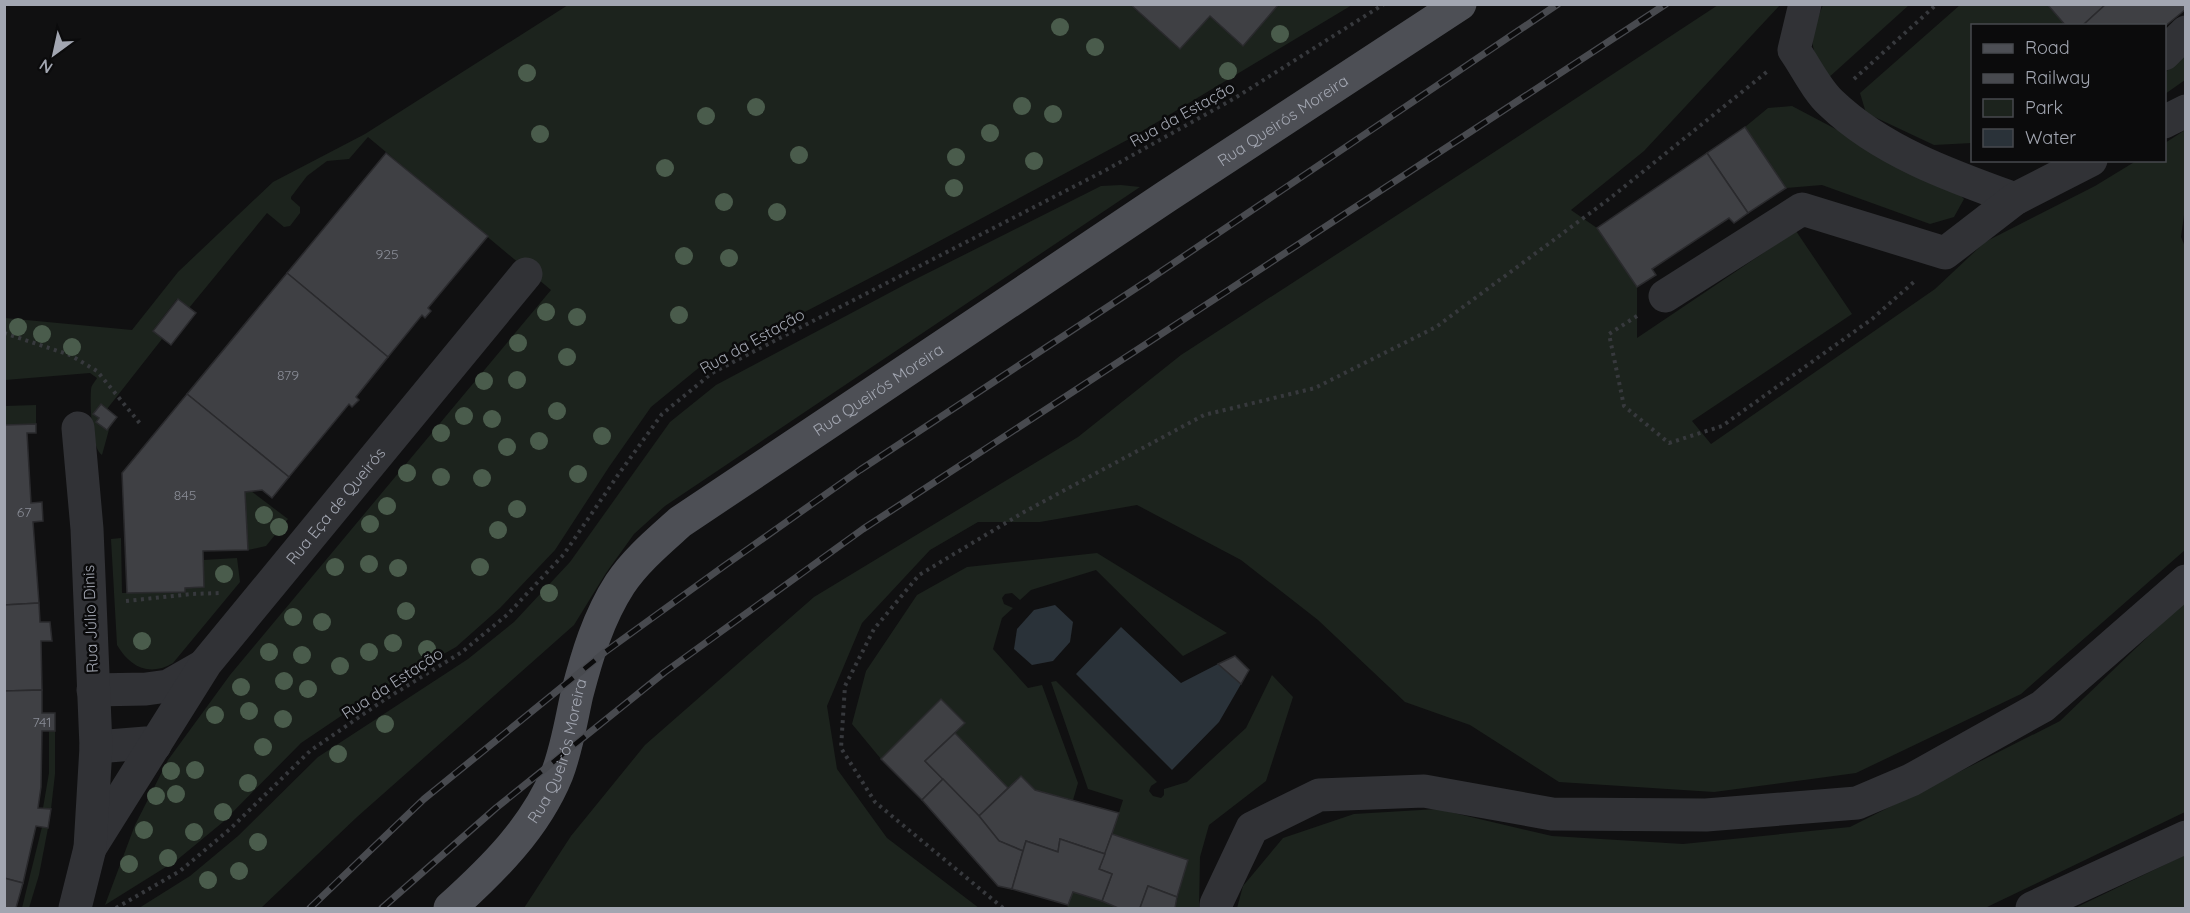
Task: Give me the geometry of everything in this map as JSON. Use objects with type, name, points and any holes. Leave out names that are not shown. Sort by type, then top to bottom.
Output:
[{"type":"main road","name":"Rua Queirós Moreira","points":[[450,909],[487,875],[524,832],[547,796],[565,751],[589,650],[604,613],[621,583],[649,550],[680,522],[1152,206],[1460,4]]},
{"type":"street","points":[[1804,4],[1794,50],[1829,102],[1868,133],[1947,175],[2015,199]]},
{"type":"street","points":[[2166,52],[2186,32]]},
{"type":"street","points":[[2166,122],[2186,111]]},
{"type":"street","points":[[1665,296],[1802,209],[1945,253],[2015,199],[2072,165]]},
{"type":"street","name":"Rua Eça de Queirós","points":[[90,849],[207,663],[526,274]]},
{"type":"street","name":"Rua Júlio Dinis","points":[[78,428],[87,529],[93,690],[146,690],[168,686],[207,663]]},
{"type":"street","points":[[1216,909],[1216,904],[1252,828],[1318,795],[1424,791],[1552,814],[1707,815],[1857,803],[1911,780],[2043,706],[2186,580]]},
{"type":"street","name":"Rua Eça de Queirós","points":[[75,909],[90,849],[96,747],[93,690]]},
{"type":"street","points":[[96,747],[146,743],[155,745]]},
{"type":"street","points":[[2032,909],[2186,837]]},
{"type":"path","name":"Rua da Estação","points":[[116,909],[180,871],[230,829],[310,751],[384,700],[462,652],[508,614],[564,554],[662,414],[711,373],[1116,164],[1235,98],[1384,4]]},
{"type":"path","points":[[1829,102],[1937,4]]},
{"type":"path","points":[[1003,909],[875,802],[840,748],[845,686],[874,629],[919,575],[1024,512],[1204,415],[1315,388],[1436,327],[1609,200],[1794,50]]},
{"type":"path","points":[[1665,296],[1609,334],[1624,406],[1669,443],[1722,426],[1872,319],[1945,253]]},
{"type":"path","points":[[4,333],[70,355],[97,371],[142,426]]},
{"type":"path","points":[[119,601],[225,593]]},
{"type":"green space","points":[[568,5],[1130,5],[1180,49],[1210,16],[1243,45],[1279,5],[1352,5],[1129,139],[701,366],[651,407],[555,550],[500,608],[456,647],[378,691],[301,743],[223,822],[177,860],[105,905],[135,825],[168,760],[230,675],[551,290],[368,137],[349,159],[327,161],[307,176],[291,197],[300,207],[300,213],[290,226],[284,227],[267,213],[189,308],[177,299],[153,330],[162,339],[107,409],[101,404],[94,413],[99,418],[96,422],[107,430],[110,426],[102,455],[98,451],[93,435],[91,415],[91,388],[97,378],[90,373],[5,380],[5,318],[132,330],[178,272],[273,182],[365,134]]},
{"type":"green space","points":[[1718,5],[1780,5],[1644,151],[1571,210],[1597,228],[1637,287],[1637,338],[1796,231],[1852,314],[1692,421],[1711,444],[1935,289],[1985,242],[2095,186],[2134,162],[2166,162],[2166,142],[2185,130],[2185,208],[2181,237],[2186,249],[2185,550],[2021,694],[1856,773],[1714,792],[1559,782],[1470,725],[1405,702],[1318,620],[1241,560],[1137,505],[1040,522],[978,522],[930,550],[862,623],[827,706],[837,769],[887,838],[979,908],[524,908],[571,836],[645,745],[814,597],[1078,437],[1181,355]]},
{"type":"green space","points":[[1823,5],[1909,5],[1827,79],[1813,43],[1815,27]]},
{"type":"green space","points":[[1960,5],[2047,5],[2065,24],[1971,24],[1971,143],[1934,145],[1866,113],[1860,93]]},
{"type":"green space","points":[[2185,52],[2185,80],[2166,93],[2166,72]]},
{"type":"green space","points":[[1792,106],[1883,154],[1948,182],[1964,199],[1954,217],[1930,224],[1822,185],[1786,188],[1745,127],[1768,108]]},
{"type":"green space","points":[[1101,186],[1140,187],[665,506],[634,534],[606,573],[574,625],[357,817],[261,908],[139,908],[190,876],[238,836],[318,757],[468,659],[514,622],[570,562],[670,422],[716,385],[906,284]]},
{"type":"green space","points":[[36,405],[36,424],[5,425],[5,406]]},
{"type":"green space","points":[[251,491],[288,519],[266,546],[248,550],[245,492]]},
{"type":"green space","points":[[121,538],[122,593],[185,592],[185,588],[203,587],[203,560],[237,558],[240,582],[173,663],[164,667],[141,668],[128,659],[117,645],[111,539]]},
{"type":"green space","points":[[1097,553],[1227,633],[1183,656],[1096,570],[1031,590],[1020,600],[1012,593],[1005,594],[1002,598],[1004,604],[1013,608],[1002,618],[993,649],[1028,688],[1042,685],[1078,783],[1073,800],[1035,790],[1021,776],[1008,788],[955,733],[965,722],[941,699],[881,759],[852,724],[866,671],[917,595],[967,567]]},
{"type":"green space","points":[[2185,601],[2185,812],[1985,908],[1237,908],[1243,886],[1283,838],[1354,814],[1437,809],[1552,836],[1683,844],[1850,827],[2060,721]]},
{"type":"green space","points":[[1272,675],[1293,697],[1266,781],[1209,825],[1200,857],[1199,908],[1175,908],[1187,860],[1112,834],[1123,800],[1088,789],[1051,682],[1056,681],[1157,782],[1151,786],[1149,791],[1153,796],[1161,798],[1164,795],[1164,789],[1187,782],[1246,728]]},
{"type":"green space","points":[[49,731],[55,731],[55,774],[51,809],[43,808],[49,773]]},
{"type":"green space","points":[[42,827],[48,828],[39,875],[29,908],[22,908]]},
{"type":"green space","points":[[2185,855],[2185,908],[2075,908]]},
{"type":"green space","points":[[1073,892],[1102,901],[1118,908],[1067,908]]},
{"type":"water","points":[[1055,605],[1073,622],[1070,642],[1053,661],[1032,665],[1014,649],[1017,629],[1034,610]]},
{"type":"water","points":[[1121,627],[1181,683],[1218,664],[1241,684],[1219,722],[1172,770],[1076,674]]},
{"type":"building","points":[[1130,4],[1279,4],[1243,46],[1210,16],[1180,49]]},
{"type":"building","points":[[2047,4],[2106,4],[2084,24],[2064,24]]},
{"type":"building","points":[[2106,4],[2186,4],[2186,9],[2166,25],[2084,24]]},
{"type":"building","points":[[1745,127],[1786,188],[1748,213],[1707,153]]},
{"type":"building","points":[[386,153],[488,236],[428,308],[431,311],[425,318],[422,315],[388,357],[287,273]]},
{"type":"building","points":[[1707,153],[1748,213],[1734,223],[1729,218],[1652,269],[1656,275],[1637,287],[1597,228]]},
{"type":"building","points":[[287,273],[388,357],[356,397],[359,400],[352,407],[349,404],[289,477],[187,394]]},
{"type":"building","points":[[178,299],[196,313],[171,345],[153,331]]},
{"type":"building","points":[[187,394],[289,477],[272,498],[262,490],[245,492],[248,550],[203,551],[204,587],[185,588],[185,592],[127,593],[122,473]]},
{"type":"building","points":[[101,404],[117,417],[107,430],[96,422],[99,418],[93,414]]},
{"type":"building","points":[[36,424],[36,433],[27,433],[31,503],[42,502],[43,521],[33,522],[39,603],[4,605],[4,425]]},
{"type":"building","points":[[39,603],[40,622],[50,622],[52,641],[41,641],[42,690],[4,691],[4,605]]},
{"type":"building","points":[[1235,656],[1249,670],[1241,684],[1218,664]]},
{"type":"building","points":[[42,690],[42,713],[55,713],[55,731],[42,731],[41,787],[38,808],[51,809],[48,828],[36,826],[23,883],[4,878],[4,691]]},
{"type":"building","points":[[941,699],[965,723],[925,761],[943,779],[922,800],[881,759]]},
{"type":"building","points":[[955,733],[1008,788],[979,816],[925,761]]},
{"type":"building","points":[[1021,776],[1035,790],[1119,813],[1105,854],[1060,839],[1058,852],[1026,841],[1023,851],[999,841],[979,816]]},
{"type":"building","points":[[943,779],[979,816],[999,841],[1023,851],[1012,889],[998,886],[922,800]]},
{"type":"building","points":[[1112,834],[1188,860],[1177,897],[1148,886],[1140,908],[1118,908],[1102,901],[1112,874],[1099,869]]},
{"type":"building","points":[[1060,839],[1105,854],[1099,869],[1112,874],[1102,901],[1073,892],[1068,905],[1012,889],[1026,841],[1058,852]]},
{"type":"building","points":[[4,878],[23,883],[16,908],[4,908]]},
{"type":"building","points":[[1148,886],[1177,897],[1175,908],[1140,908]]},
{"type":"railway","points":[[310,908],[424,799],[605,652],[860,470],[1150,279],[1558,4]]},
{"type":"railway","points":[[382,908],[496,808],[665,672],[863,529],[1666,4]]}]
